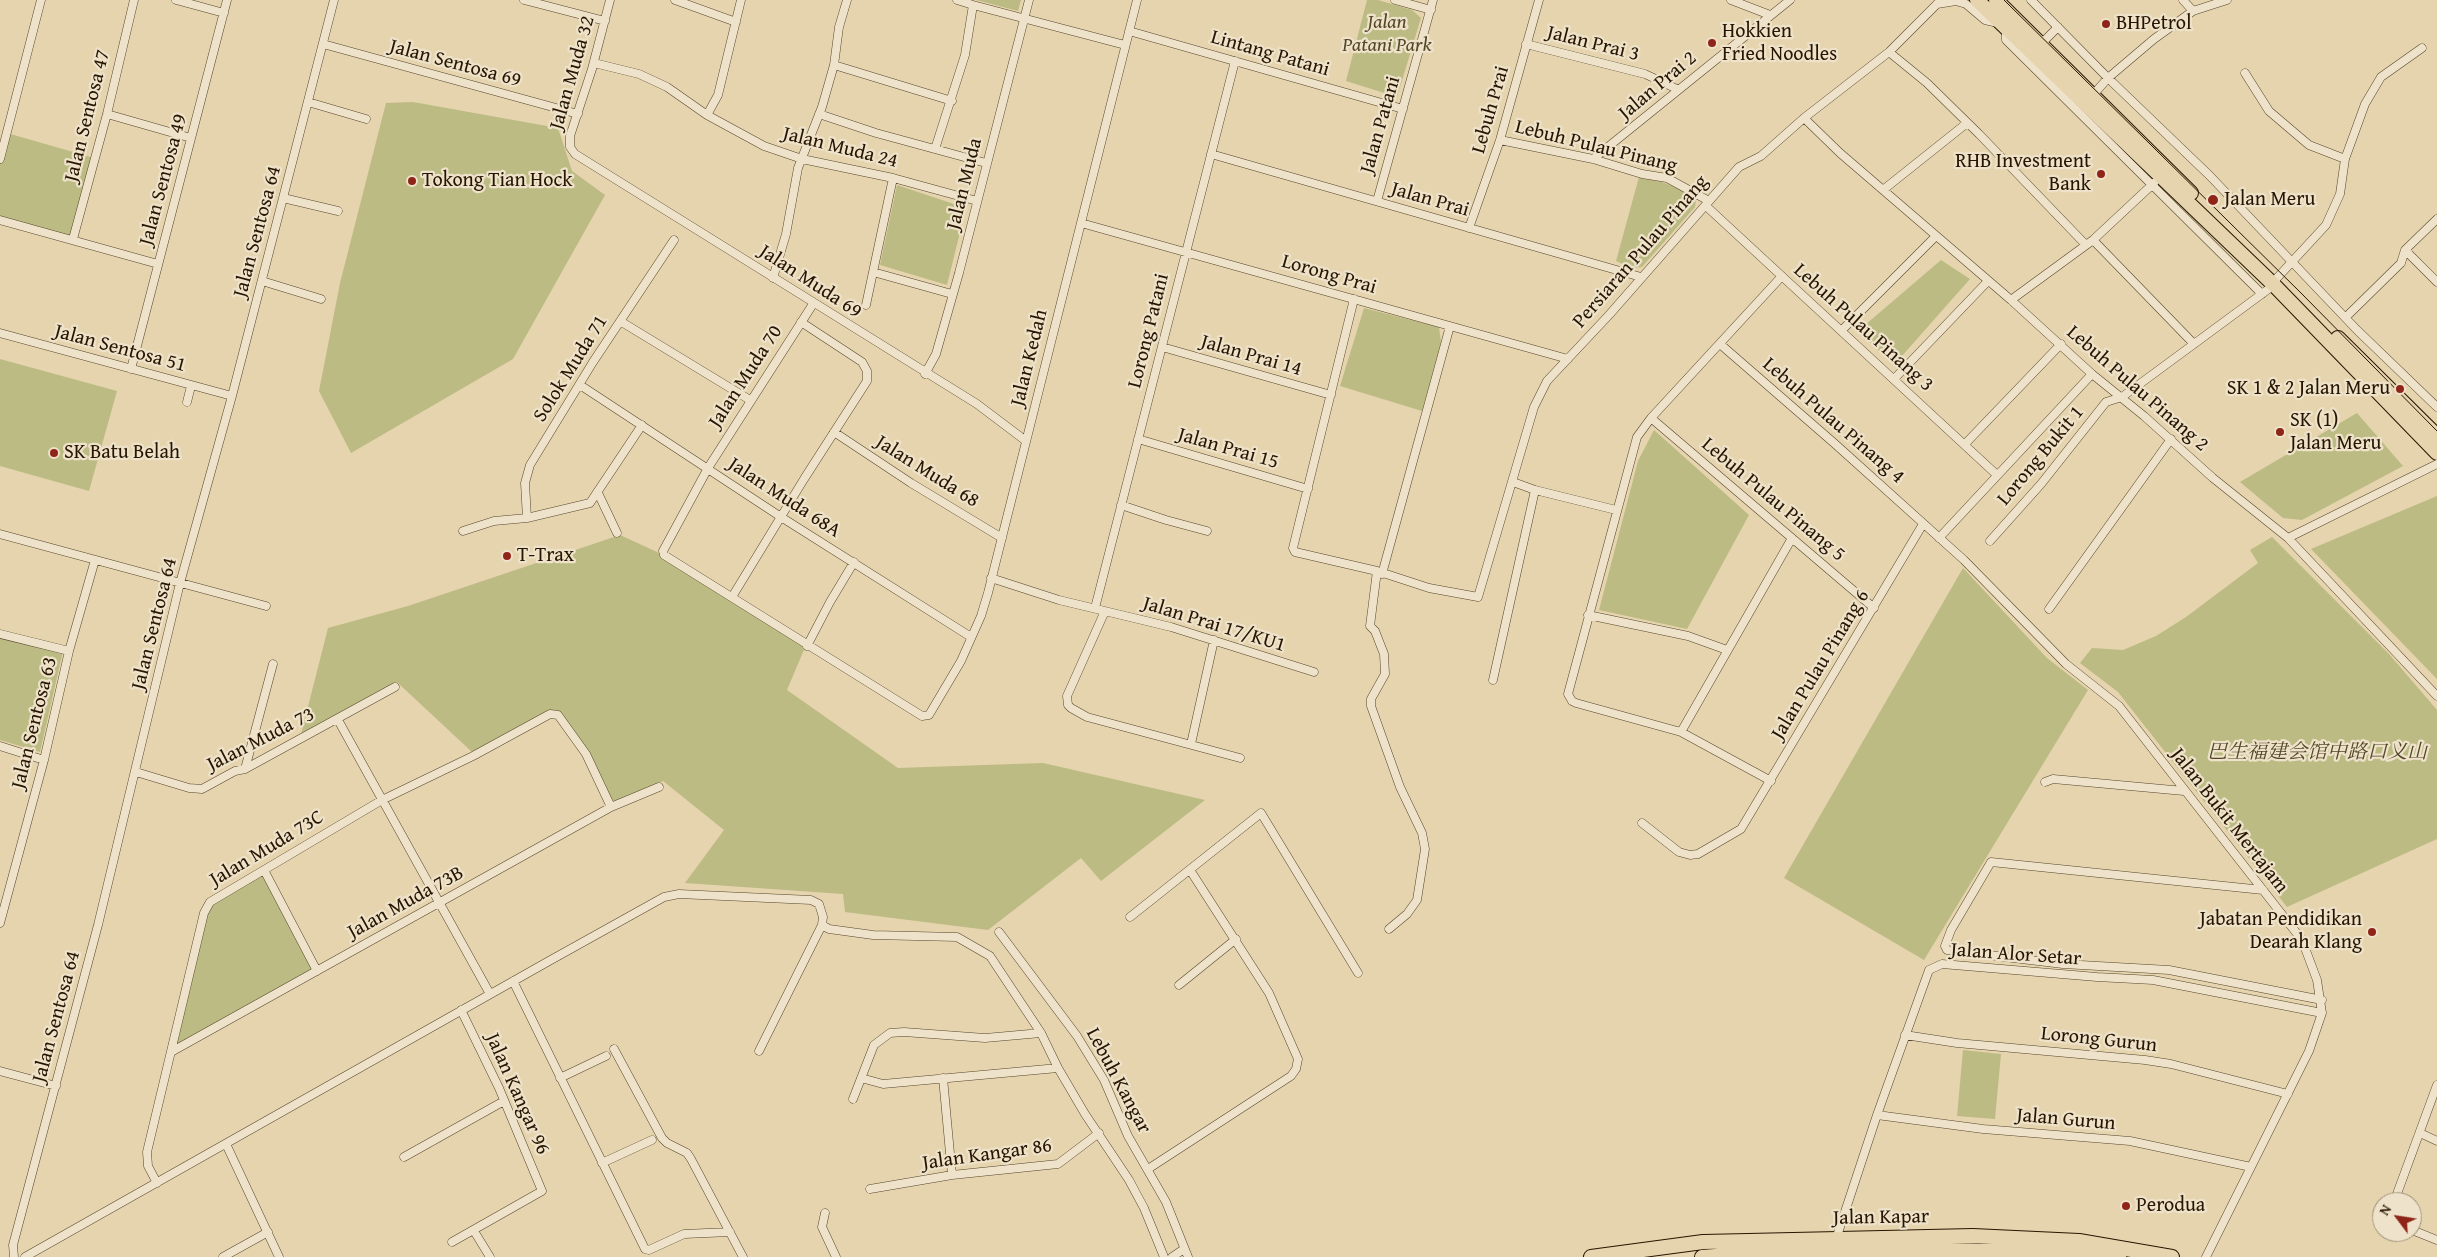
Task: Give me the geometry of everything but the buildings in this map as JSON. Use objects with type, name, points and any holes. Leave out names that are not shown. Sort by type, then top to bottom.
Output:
[{"type":"highway","points":[[1977,0],[2157,181],[2276,282],[2437,436]]},
{"type":"highway","points":[[1996,0],[2276,282],[2437,453]]},
{"type":"highway","name":"Jalan Kapar","points":[[1591,1257],[1703,1242],[1973,1236],[2079,1241],[2172,1257]]},
{"type":"highway","name":"Jalan Kapar","points":[[1702,1257],[1767,1252],[1824,1253],[1928,1250],[2119,1257]]},
{"type":"street","points":[[0,160],[41,0]]},
{"type":"street","name":"Jalan Sentosa 47","points":[[73,239],[107,114],[134,0]]},
{"type":"street","points":[[176,0],[224,13]]},
{"type":"street","name":"Jalan Sentosa 49","points":[[131,369],[227,0]]},
{"type":"street","name":"Jalan Sentosa 64","points":[[14,1257],[13,1245],[56,1086],[136,772],[180,583],[232,396],[334,0]]},
{"type":"street","points":[[524,0],[605,20]]},
{"type":"street","name":"Jalan Muda 32","points":[[575,154],[570,147],[569,141],[594,62],[610,0]]},
{"type":"street","points":[[676,0],[736,22]]},
{"type":"street","points":[[706,115],[718,95],[741,0]]},
{"type":"street","points":[[773,278],[786,234],[802,158],[819,114],[834,65],[839,27],[847,0]]},
{"type":"street","points":[[957,0],[1125,45]]},
{"type":"street","name":"Jalan Muda","points":[[925,374],[936,354],[1029,0]]},
{"type":"street","name":"Jalan Kedah","points":[[807,646],[922,716],[930,714],[953,677],[981,616],[1136,0]]},
{"type":"street","points":[[1395,0],[1431,10]]},
{"type":"street","name":"Jalan Patani","points":[[1377,202],[1433,0]]},
{"type":"street","name":"Lebuh Prai","points":[[1469,228],[1500,140],[1539,0]]},
{"type":"street","points":[[1731,0],[1770,15]]},
{"type":"street","name":"Jalan Prai 2","points":[[1593,160],[1790,0]]},
{"type":"street","points":[[2032,0],[2108,78],[2210,176],[2346,317],[2437,407]]},
{"type":"street","points":[[2183,0],[2193,11]]},
{"type":"street","points":[[2092,95],[2108,78],[2154,39],[2193,11],[2227,0]]},
{"type":"street","points":[[1938,1],[1956,1],[1966,4],[1985,20],[2004,26]]},
{"type":"street","name":"Persiaran Pulau Pinang","points":[[1380,572],[1429,588],[1478,597],[1534,407],[1547,381],[1708,204],[1739,166],[1761,156],[1804,118],[1889,52],[1938,1]]},
{"type":"street","points":[[935,150],[965,55],[973,5]]},
{"type":"street","points":[[2041,44],[2058,27]]},
{"type":"street","name":"Lintang Patani","points":[[1129,31],[1403,109]]},
{"type":"street","name":"Jalan Sentosa 69","points":[[323,44],[578,114]]},
{"type":"street","name":"Jalan Prai 3","points":[[1526,44],[1645,74],[1677,90]]},
{"type":"street","name":"Lorong Bukit 1","points":[[1990,542],[2041,484],[2106,402],[2122,397],[2262,294],[2276,282],[2326,225],[2340,194],[2345,159],[2365,104],[2381,77],[2422,48]]},
{"type":"street","points":[[1889,52],[1927,83],[2194,344]]},
{"type":"street","name":"Lorong Patani","points":[[1095,608],[1235,61]]},
{"type":"street","name":"Jalan Muda 24","points":[[594,62],[639,74],[666,87],[706,115],[764,146],[802,158],[893,178],[977,201]]},
{"type":"street","points":[[834,65],[952,101]]},
{"type":"street","points":[[2245,73],[2275,116],[2309,145],[2345,159]]},
{"type":"street","points":[[308,102],[366,119]]},
{"type":"street","points":[[107,114],[191,138]]},
{"type":"street","points":[[819,114],[935,150],[986,163]]},
{"type":"street","name":"Lebuh Pulau Pinang 2","points":[[1804,118],[1840,153],[1935,237],[2011,300],[2092,374],[2171,439],[2213,478],[2288,538],[2437,696]]},
{"type":"street","points":[[1883,190],[1967,123]]},
{"type":"street","name":"Lebuh Pulau Pinang","points":[[1500,140],[1593,160],[1642,174],[1667,178],[1708,204]]},
{"type":"street","name":"Jalan Muda 69","points":[[575,154],[925,374],[977,404],[1026,442]]},
{"type":"street","name":"Jalan Prai","points":[[1211,154],[1641,277]]},
{"type":"street","points":[[866,304],[893,178]]},
{"type":"street","points":[[2011,300],[2090,242],[2157,181],[2262,294]]},
{"type":"street","points":[[283,198],[338,211]]},
{"type":"street","name":"Lebuh Pulau Pinang 3","points":[[1708,204],[1782,276],[1997,475]]},
{"type":"street","points":[[2346,317],[2400,263],[2405,250],[2437,219]]},
{"type":"street","points":[[0,220],[158,264]]},
{"type":"street","name":"Lorong Prai","points":[[1081,223],[1568,359]]},
{"type":"street","points":[[1842,330],[1935,237]]},
{"type":"street","name":"Solok Muda 71","points":[[527,518],[526,473],[620,321],[672,243]]},
{"type":"street","points":[[2405,250],[2437,282]]},
{"type":"street","points":[[874,272],[952,294]]},
{"type":"street","points":[[1771,781],[1681,732],[1576,703],[1568,694],[1637,437],[1651,418],[1782,276]]},
{"type":"street","points":[[1894,379],[1988,281]]},
{"type":"street","points":[[262,282],[321,299]]},
{"type":"street","points":[[1354,299],[1293,548],[1295,552],[1380,572]]},
{"type":"street","name":"Jalan Muda 70","points":[[732,597],[666,557],[663,552],[708,468],[813,304]]},
{"type":"street","points":[[620,321],[750,400]]},
{"type":"street","points":[[801,322],[862,362],[867,371],[867,381],[732,597],[807,646],[854,562]]},
{"type":"street","points":[[1388,929],[1406,914],[1418,900],[1425,849],[1422,833],[1400,787],[1371,706],[1371,699],[1386,674],[1384,654],[1375,631],[1370,626],[1380,572],[1450,326]]},
{"type":"street","name":"Jalan Sentosa 51","points":[[0,333],[232,396]]},
{"type":"street","name":"Lebuh Pulau Pinang 4","points":[[1720,344],[1834,443],[1923,524]]},
{"type":"street","points":[[1965,444],[2061,344]]},
{"type":"street","name":"Jalan Prai 14","points":[[1162,348],[1331,395]]},
{"type":"street","points":[[1939,538],[2092,374]]},
{"type":"street","name":"Jalan Muda 68A","points":[[580,385],[781,517],[971,637]]},
{"type":"street","points":[[187,402],[191,386]]},
{"type":"street","name":"Lebuh Pulau Pinang 5","points":[[1651,418],[1874,608]]},
{"type":"street","points":[[463,531],[494,521],[527,518],[590,503],[642,425]]},
{"type":"street","name":"Jalan Muda 68","points":[[834,432],[911,483],[1002,538]]},
{"type":"street","name":"Jalan Prai 15","points":[[1138,439],[1308,489]]},
{"type":"street","points":[[2049,609],[2171,439]]},
{"type":"street","points":[[2288,538],[2437,464]]},
{"type":"street","points":[[1513,482],[1535,490],[1616,510]]},
{"type":"street","points":[[1493,680],[1535,490]]},
{"type":"street","points":[[598,493],[617,533]]},
{"type":"street","points":[[1121,505],[1207,531]]},
{"type":"street","name":"Jalan Bukit Mertajam","points":[[1923,524],[1964,560],[2066,664],[2119,706],[2302,940],[2322,1000],[2322,1012],[2309,1051],[2206,1257]]},
{"type":"street","name":"Jalan Pulau Pinang 6","points":[[1642,823],[1679,852],[1690,855],[1698,854],[1741,829],[1923,524]]},
{"type":"street","points":[[0,534],[266,606]]},
{"type":"street","points":[[1681,732],[1792,538]]},
{"type":"street","name":"Jalan Sentosa 63","points":[[0,923],[44,760],[69,651],[95,560]]},
{"type":"street","name":"Jalan Prai 17/KU1","points":[[991,578],[1059,600],[1141,619],[1214,640],[1314,672]]},
{"type":"street","points":[[1105,611],[1067,696],[1068,705],[1087,717],[1240,758]]},
{"type":"street","points":[[1588,615],[1688,636],[1728,650]]},
{"type":"street","points":[[0,634],[69,651]]},
{"type":"street","points":[[1190,744],[1214,640]]},
{"type":"street","points":[[245,769],[272,664]]},
{"type":"street","name":"Jalan Muda 73","points":[[136,772],[189,788],[202,789],[245,769],[395,688]]},
{"type":"street","name":"Jalan Muda 73C","points":[[157,1183],[148,1166],[146,1152],[204,913],[210,902],[382,800],[473,756],[545,716],[553,714],[558,715],[586,754],[611,807]]},
{"type":"street","points":[[338,720],[490,994]]},
{"type":"street","points":[[0,746],[44,760]]},
{"type":"street","points":[[2045,782],[2053,780],[2184,790]]},
{"type":"street","name":"Jalan Muda 73B","points":[[171,1052],[611,807],[658,787]]},
{"type":"street","points":[[1130,917],[1261,813],[1358,973]]},
{"type":"street","points":[[2263,890],[1991,862],[1950,930],[1945,946],[1947,950],[2063,964],[2170,970],[2322,1000]]},
{"type":"street","points":[[264,870],[317,971]]},
{"type":"street","points":[[1148,1169],[1291,1076],[1296,1069],[1298,1059],[1269,993],[1190,870]]},
{"type":"street","points":[[25,1257],[461,1010],[671,894],[811,900],[819,904],[823,918],[822,925],[759,1050]]},
{"type":"street","points":[[822,925],[829,929],[873,935],[957,937],[990,956],[1041,1033],[1058,1068],[1129,1180],[1144,1208],[1164,1257]]},
{"type":"street","name":"Lebuh Kangar","points":[[999,932],[1077,1036],[1104,1080],[1128,1136],[1166,1202],[1188,1257]]},
{"type":"street","points":[[1179,985],[1236,939]]},
{"type":"street","name":"Jalan Alor Setar","points":[[1836,1238],[1876,1115],[1929,970],[1942,964],[2153,980],[2322,1012]]},
{"type":"street","points":[[513,981],[646,1250],[684,1234],[730,1232]]},
{"type":"street","name":"Jalan Kangar 96","points":[[461,1010],[504,1101],[542,1191],[474,1231]]},
{"type":"street","points":[[853,1099],[874,1045],[890,1032],[985,1038],[1041,1033]]},
{"type":"street","name":"Lorong Gurun","points":[[1905,1035],[1957,1043],[2171,1064],[2288,1094]]},
{"type":"street","points":[[614,1048],[662,1138],[666,1143],[687,1153],[743,1257]]},
{"type":"street","points":[[560,1078],[606,1056]]},
{"type":"street","points":[[861,1078],[883,1084],[1058,1068]]},
{"type":"street","points":[[0,1071],[56,1086]]},
{"type":"street","points":[[943,1078],[952,1175]]},
{"type":"street","points":[[2398,1192],[2437,1085]]},
{"type":"street","points":[[404,1157],[504,1101]]},
{"type":"street","name":"Jalan Gurun","points":[[1876,1115],[1982,1129],[2130,1141],[2251,1167]]},
{"type":"street","name":"Jalan Kangar 86","points":[[870,1189],[952,1175],[1058,1164],[1099,1133]]},
{"type":"street","points":[[2420,1133],[2437,1141]]},
{"type":"street","points":[[602,1163],[652,1140]]},
{"type":"street","points":[[226,1144],[279,1257]]},
{"type":"street","points":[[825,1213],[822,1227],[836,1257]]},
{"type":"street","points":[[452,1242],[474,1231],[490,1257]]},
{"type":"street","points":[[223,1257],[268,1232]]},
{"type":"street","points":[[2422,1234],[2437,1240]]},
{"type":"street","points":[[1172,1257],[1184,1249]]},
{"type":"green space","points":[[976,0],[1021,0],[1018,11]]},
{"type":"green space","name":"Jalan Patani Park","points":[[1367,0],[1378,0],[1412,10],[1421,18],[1397,97],[1346,81]]},
{"type":"green space","points":[[413,102],[558,128],[572,171],[605,195],[513,359],[351,453],[319,391],[340,283],[386,103]]},
{"type":"green space","points":[[7,133],[94,158],[73,239],[0,220],[0,159]]},
{"type":"green space","points":[[1639,177],[1662,182],[1680,189],[1692,195],[1696,201],[1695,207],[1642,267],[1632,268],[1616,261]]},
{"type":"green space","points":[[897,185],[966,208],[947,285],[880,265]]},
{"type":"green space","points":[[1941,260],[1970,279],[1894,365],[1858,331]]},
{"type":"green space","points":[[1364,308],[1439,327],[1441,342],[1422,411],[1340,386]]},
{"type":"green space","points":[[0,359],[117,391],[89,491],[0,466]]},
{"type":"green space","points":[[2357,413],[2403,466],[2302,520],[2283,518],[2240,482]]},
{"type":"green space","points":[[1654,430],[1749,515],[1687,629],[1599,610],[1638,461]]},
{"type":"green space","points":[[2437,496],[2437,679],[2311,549]]},
{"type":"green space","points":[[620,535],[657,552],[806,645],[787,690],[898,768],[1043,763],[1205,800],[1101,881],[1081,858],[988,930],[845,912],[843,894],[685,883],[724,830],[663,781],[614,802],[560,715],[549,714],[472,752],[398,683],[300,738],[328,628],[408,606]]},
{"type":"green space","name":"巴生福建会馆中路口义山","points":[[2272,537],[2389,654],[2437,710],[2437,839],[2287,907],[2118,692],[2080,663],[2092,648],[2123,650],[2156,636],[2186,617],[2258,563],[2250,550]]},
{"type":"green space","points":[[1963,568],[2047,658],[2088,690],[1924,960],[1784,878]]},
{"type":"green space","points":[[0,635],[63,651],[40,752],[0,740]]},
{"type":"green space","points":[[264,870],[317,971],[171,1052],[210,902]]},
{"type":"green space","points":[[1963,1050],[2001,1054],[1995,1119],[1957,1116]]},
{"type":"tram line","points":[[2004,0],[2302,294],[2437,431]]},
{"type":"place","name":"BHPetrol","points":[[2106,24]]},
{"type":"place","name":"Hokkien Fried Noodles","points":[[1712,43]]},
{"type":"place","name":"RHB Investment Bank","points":[[2101,174]]},
{"type":"place","name":"Tokong Tian Hock","points":[[412,181]]},
{"type":"place","name":"Jalan Meru","points":[[2213,200]]},
{"type":"place","name":"SK 1 & 2 Jalan Meru","points":[[2400,389]]},
{"type":"place","name":"SK (1) Jalan Meru","points":[[2280,432]]},
{"type":"place","name":"SK Batu Belah","points":[[54,453]]},
{"type":"place","name":"T-Trax","points":[[507,556]]},
{"type":"place","name":"Jabatan Pendidikan Dearah Klang","points":[[2372,932]]},
{"type":"place","name":"Perodua","points":[[2126,1206]]}]
